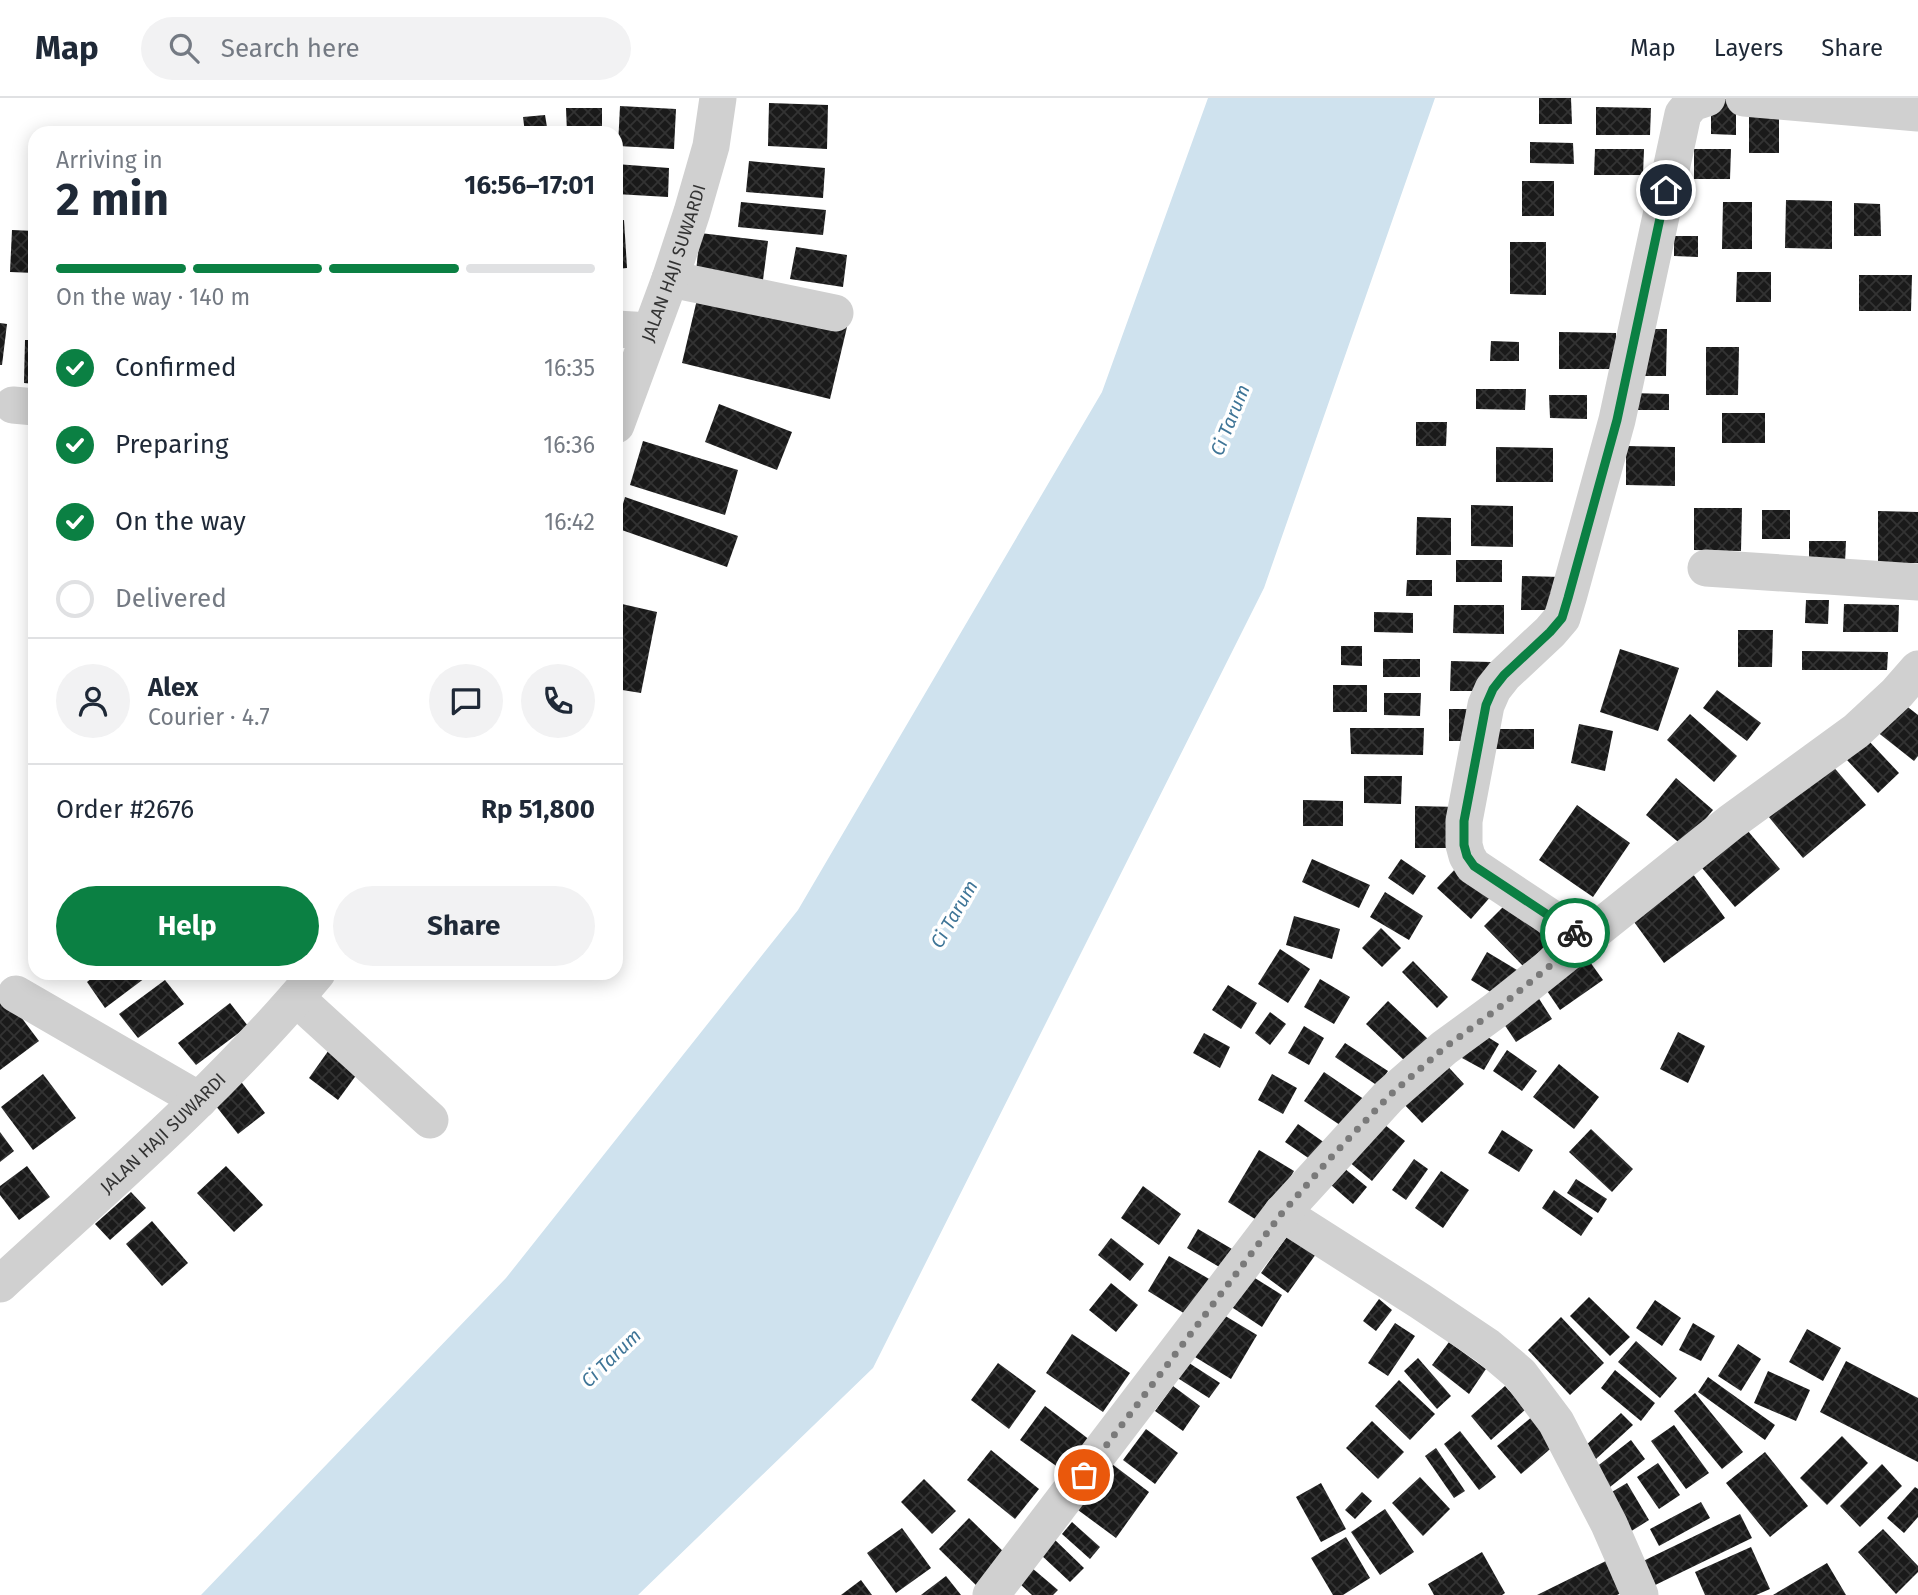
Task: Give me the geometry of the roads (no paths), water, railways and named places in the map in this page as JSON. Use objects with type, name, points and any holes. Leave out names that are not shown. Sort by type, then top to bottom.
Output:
[{"type":"street","name":"JALAN HAJI SUWARDI","points":[[623,386],[633,330],[670,279],[711,146],[718,98]]},
{"type":"street","points":[[1583,939],[1474,866],[1464,845],[1464,821],[1486,705],[1493,689],[1562,618],[1617,420],[1683,114],[1692,103],[1706,98]]},
{"type":"street","points":[[1744,98],[1918,113]]},
{"type":"street","points":[[670,279],[835,313]]},
{"type":"street","points":[[1706,568],[1918,582]]},
{"type":"street","points":[[991,1595],[1282,1213],[1389,1096],[1444,1048],[1496,1010],[1731,822],[1856,732],[1918,669]]},
{"type":"street","name":"JALAN HAJI SUWARDI","points":[[0,1284],[199,1100],[306,986]]},
{"type":"street","points":[[306,986],[430,1120]]},
{"type":"street","points":[[16,993],[199,1100]]},
{"type":"street","points":[[1282,1213],[1487,1346],[1520,1374],[1556,1422],[1609,1524],[1640,1595]]},
{"type":"water","name":"Ci Tarum","points":[[1208,98],[1435,98],[1264,588],[873,1368],[638,1595],[201,1595],[506,1278],[798,910],[1102,392]]}]
